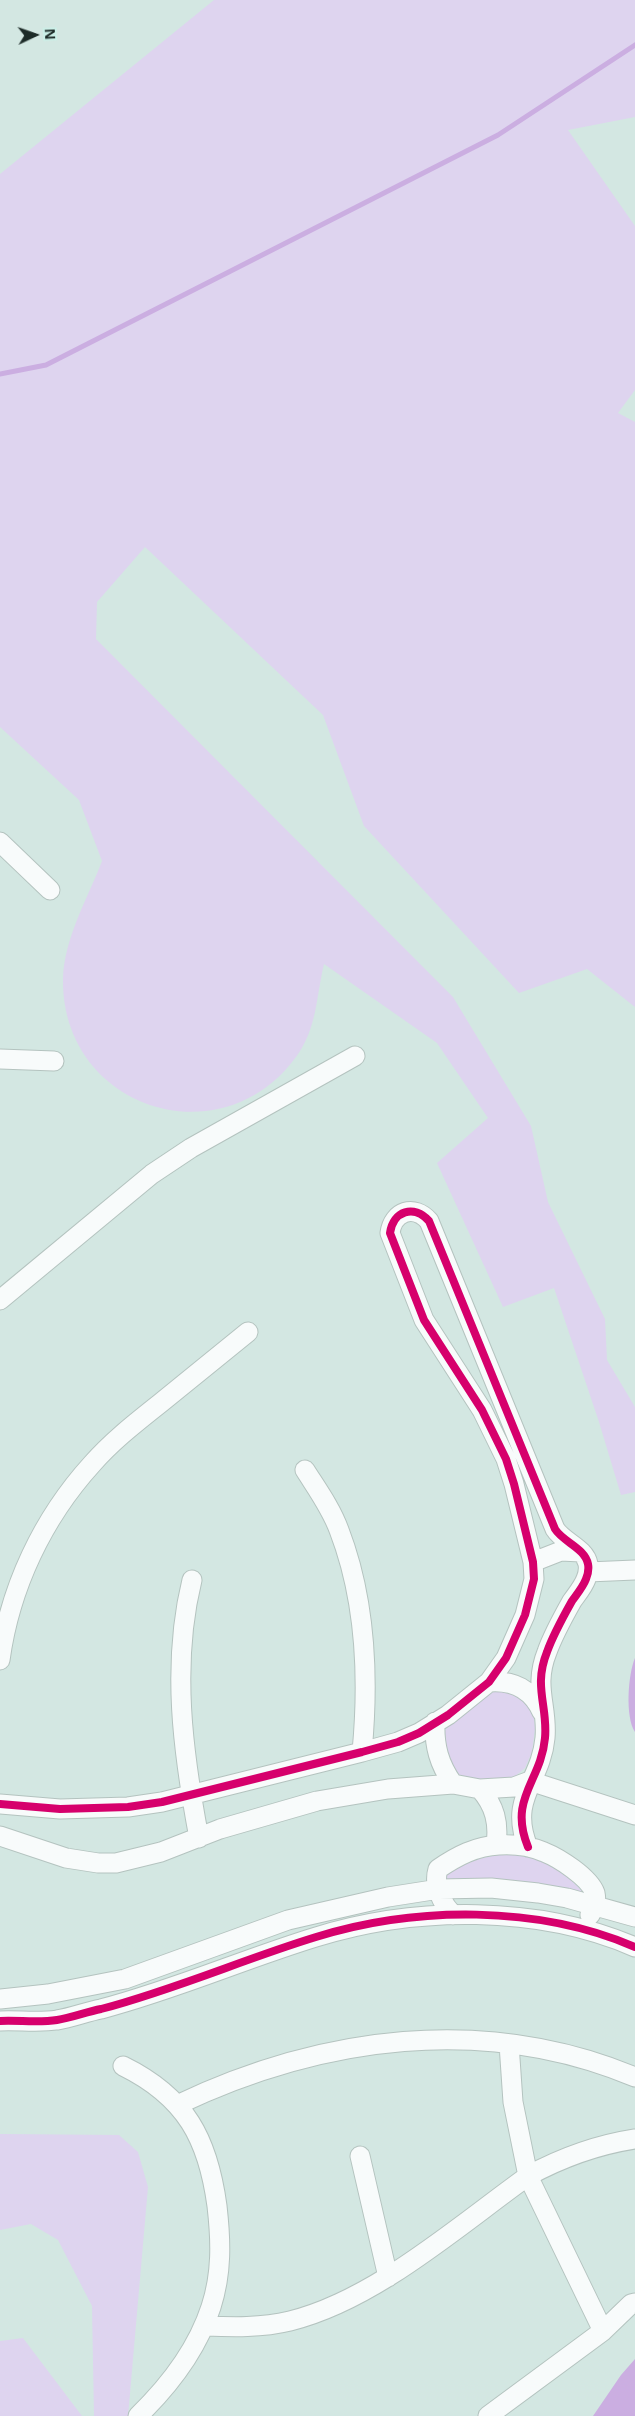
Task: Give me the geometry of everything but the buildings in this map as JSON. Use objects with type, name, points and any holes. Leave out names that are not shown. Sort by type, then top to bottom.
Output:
[{"type":"street","points":[[0,842],[50,890]]},
{"type":"street","points":[[0,1300],[160,1169],[191,1148],[356,1056]]},
{"type":"street","points":[[0,1058],[54,1061]]},
{"type":"street","points":[[0,1804],[33,1808],[94,1809],[162,1802],[398,1742],[448,1715],[489,1682],[506,1658],[525,1615],[534,1579],[533,1562],[514,1484],[495,1434],[482,1410],[424,1320],[390,1233],[394,1220],[404,1212],[418,1212],[429,1221],[554,1529],[560,1537],[586,1557],[588,1572],[546,1653],[539,1680],[545,1738],[539,1762],[525,1793],[521,1819],[528,1847]]},
{"type":"street","points":[[0,1660],[8,1616],[16,1588],[43,1533],[74,1485],[112,1443],[248,1332]]},
{"type":"street","points":[[305,1470],[339,1528],[356,1592],[366,1680],[362,1752]]},
{"type":"street","points":[[533,1562],[561,1551],[581,1552]]},
{"type":"street","points":[[588,1572],[635,1570]]},
{"type":"street","points":[[192,1580],[185,1607],[181,1679],[184,1746],[190,1794],[199,1838]]},
{"type":"street","points":[[489,1682],[506,1682],[521,1687],[534,1698],[542,1713]]},
{"type":"street","points":[[435,1722],[437,1754],[445,1773],[453,1784]]},
{"type":"street","points":[[0,1836],[66,1858],[98,1863],[136,1860],[237,1824],[316,1801],[388,1789],[453,1784],[480,1789],[514,1787],[530,1781],[635,1814]]},
{"type":"street","points":[[480,1789],[489,1801],[496,1816],[496,1845]]},
{"type":"street","points":[[454,1915],[443,1905],[436,1878],[438,1869],[466,1852],[496,1845],[528,1847],[544,1852],[572,1868],[595,1892],[596,1906],[588,1917],[576,1927]]},
{"type":"street","points":[[0,1999],[48,1994],[125,1979],[288,1920],[388,1897],[439,1888],[492,1888],[538,1892],[635,1917]]},
{"type":"street","points":[[0,2021],[56,2020],[135,2000],[317,1936],[399,1918],[454,1915],[521,1918],[576,1927],[614,1938],[635,1947]]},
{"type":"street","points":[[178,2105],[246,2075],[281,2063],[354,2047],[428,2040],[509,2044],[580,2058],[635,2077]]},
{"type":"street","points":[[509,2044],[513,2102],[528,2176],[602,2331]]},
{"type":"street","points":[[123,2066],[152,2083],[178,2105],[198,2135],[206,2152],[215,2187],[221,2246],[220,2267],[213,2301],[204,2326],[188,2356],[166,2388],[138,2416]]},
{"type":"street","points":[[204,2326],[244,2328],[290,2321],[334,2306],[388,2277],[528,2176],[551,2164],[592,2148],[635,2139]]},
{"type":"street","points":[[360,2156],[388,2277]]},
{"type":"street","points":[[488,2416],[602,2331],[631,2304],[635,2303]]},
{"type":"shaded area","points":[[214,0],[635,0],[635,117],[568,130],[635,226],[635,390],[618,413],[635,422],[635,1007],[587,969],[519,993],[364,826],[323,715],[145,547],[97,602],[96,639],[453,997],[531,1126],[548,1202],[605,1319],[607,1360],[635,1407],[635,1492],[621,1495],[599,1422],[554,1288],[503,1307],[437,1163],[488,1118],[437,1043],[324,964],[312,1024],[296,1057],[264,1089],[227,1107],[188,1112],[150,1105],[116,1087],[88,1060],[69,1023],[63,979],[64,964],[72,933],[102,861],[79,800],[0,727],[0,174]]},
{"type":"shaded area","points":[[635,1658],[635,1732],[630,1716],[629,1695]]},
{"type":"shaded area","points":[[502,1690],[524,1698],[534,1717],[535,1729],[532,1752],[525,1768],[513,1778],[480,1781],[461,1778],[449,1767],[443,1735],[447,1727],[487,1694]]},
{"type":"shaded area","points":[[508,1854],[532,1858],[552,1867],[571,1880],[587,1897],[438,1881],[470,1862]]},
{"type":"shaded area","points":[[0,2134],[119,2135],[138,2152],[148,2187],[128,2416],[94,2416],[92,2306],[58,2240],[31,2224],[0,2230]]},
{"type":"shaded area","points":[[23,2338],[82,2416],[0,2416],[0,2341]]},
{"type":"shaded area","points":[[635,2359],[635,2416],[593,2416],[621,2375]]},
{"type":"waterway","points":[[0,374],[46,365],[498,135],[635,45]]},
{"type":"cycle path","points":[[0,1804],[60,1809],[128,1807],[162,1802],[398,1742],[419,1733],[448,1715],[489,1682],[506,1658],[525,1615],[534,1579],[533,1562],[506,1459],[482,1410],[424,1320],[390,1233],[395,1219],[405,1212],[411,1212],[417,1213],[429,1221],[555,1529],[583,1554],[588,1564],[585,1582],[558,1626],[543,1664],[541,1686],[545,1716],[545,1738],[538,1767],[528,1791],[522,1815],[523,1830],[528,1847]]},
{"type":"cycle path","points":[[0,2021],[43,2021],[68,2018],[155,1993],[316,1937],[354,1927],[435,1915],[518,1917],[558,1923],[598,1933],[635,1947]]}]
